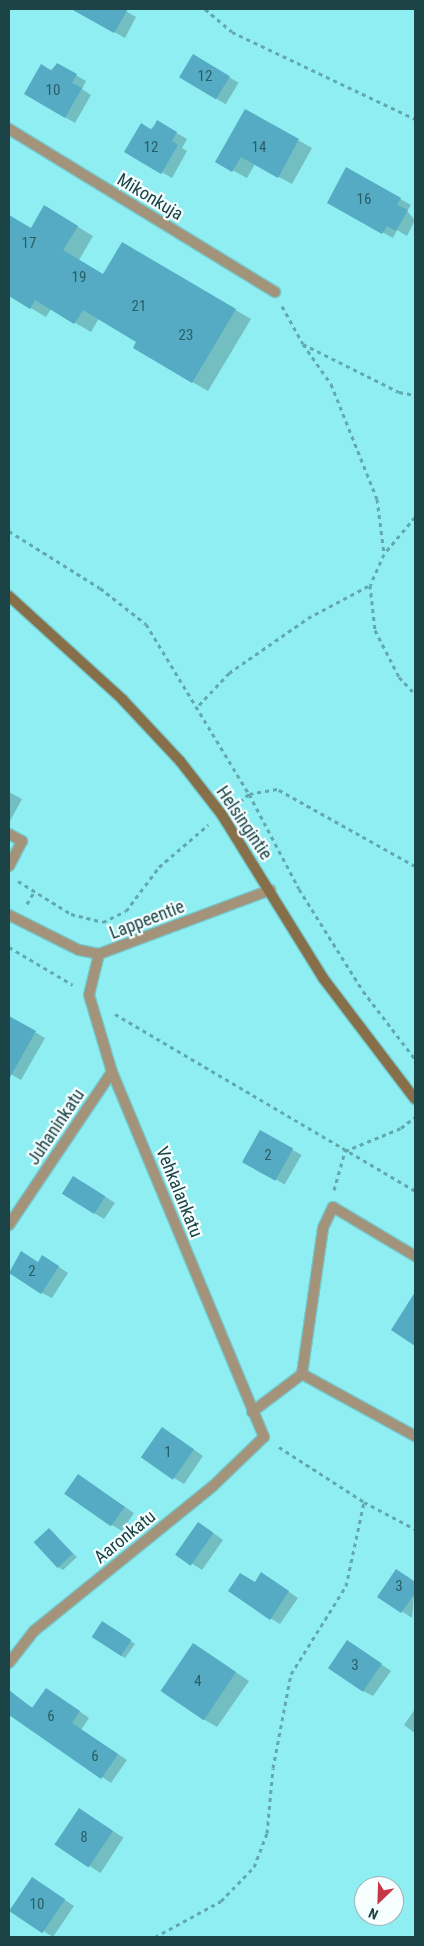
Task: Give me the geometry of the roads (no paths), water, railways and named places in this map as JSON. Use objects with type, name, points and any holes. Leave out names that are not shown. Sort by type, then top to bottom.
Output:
[{"type":"main road","name":"Helsingintie","points":[[9,596],[122,699],[180,761],[222,815],[270,890],[322,978],[415,1099]]},
{"type":"street","name":"Mikonkuja","points":[[9,130],[275,292]]},
{"type":"street","points":[[9,834],[22,841],[9,866]]},
{"type":"street","name":"Lappeentie","points":[[9,915],[78,950],[99,954],[270,890]]},
{"type":"street","name":"Vehkalankatu","points":[[99,954],[89,995],[112,1072],[264,1437]]},
{"type":"street","name":"Juhaninkatu","points":[[9,1226],[112,1072]]},
{"type":"street","points":[[252,1412],[302,1374],[323,1228],[333,1207],[415,1256]]},
{"type":"street","points":[[302,1374],[415,1436]]},
{"type":"street","name":"Aaronkatu","points":[[9,1664],[34,1631],[213,1486],[264,1437]]}]
